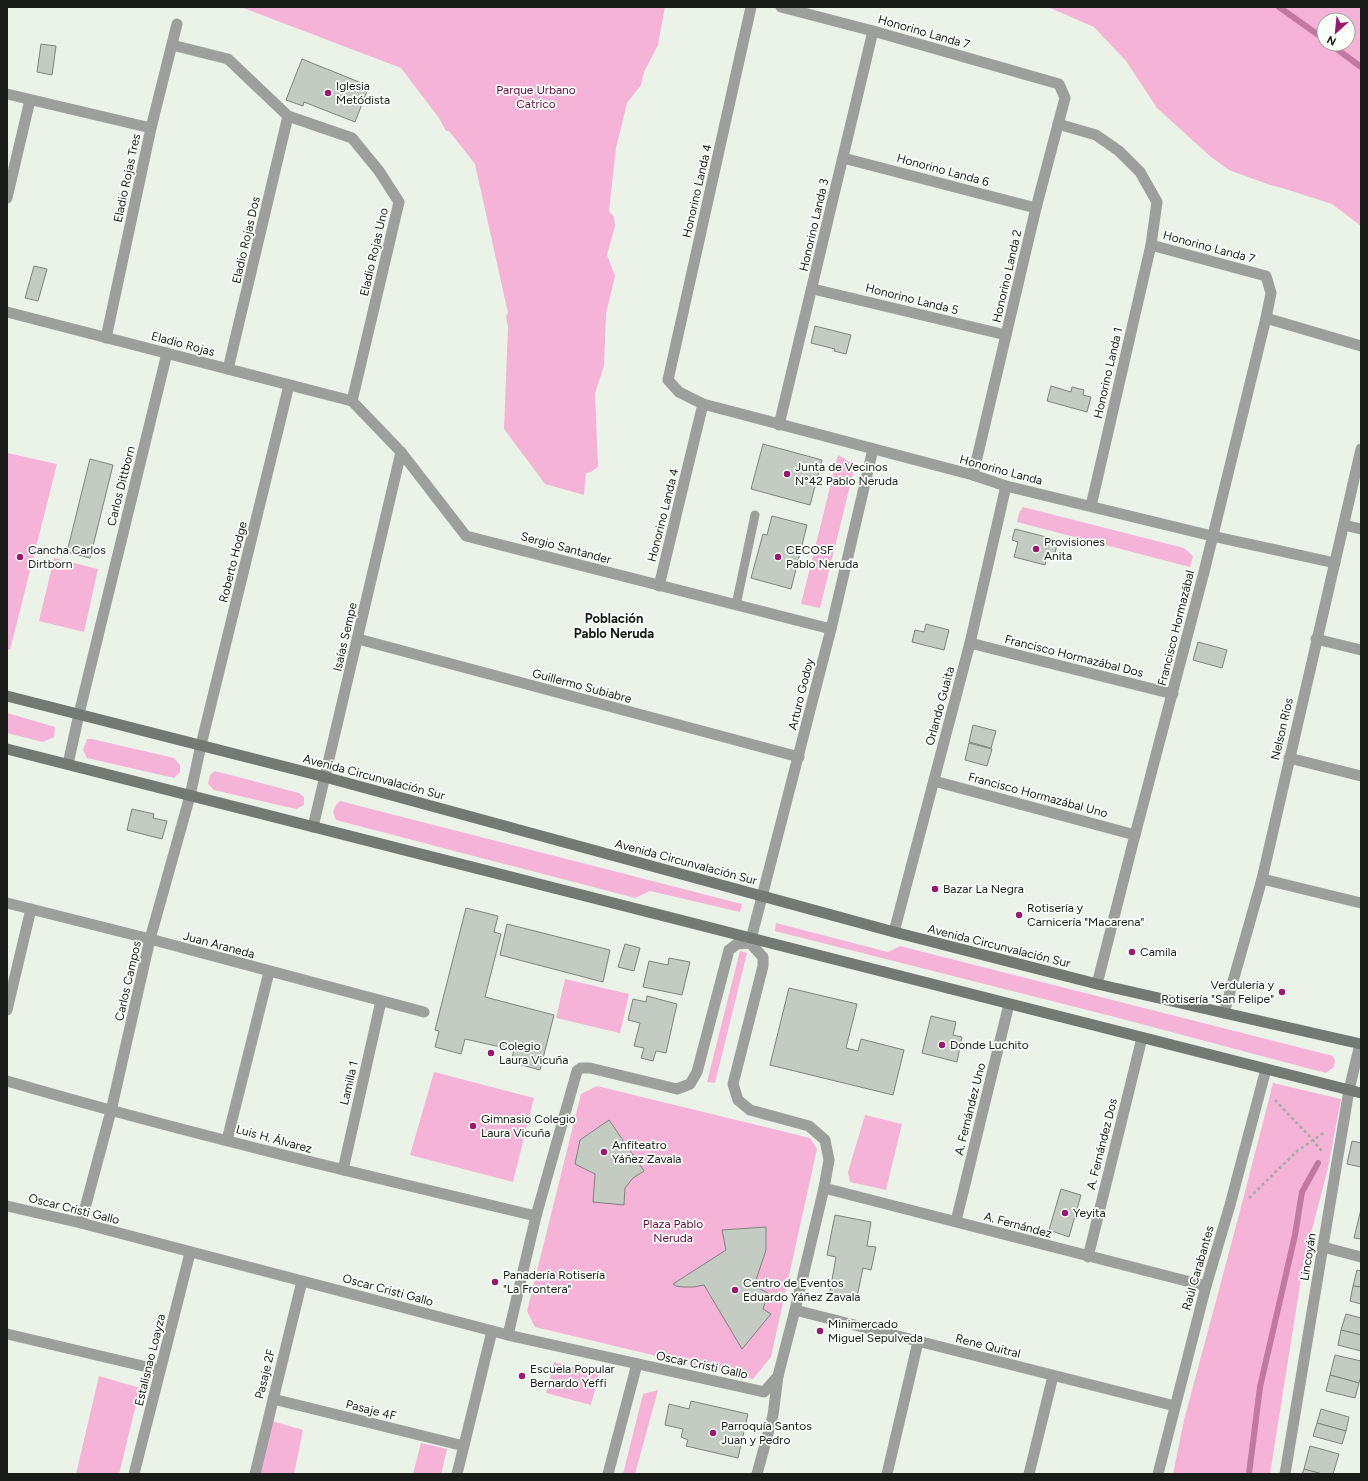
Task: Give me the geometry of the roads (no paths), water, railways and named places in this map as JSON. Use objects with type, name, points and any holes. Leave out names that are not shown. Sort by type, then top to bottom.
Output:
[{"type":"main road","name":"Avenida Circunvalación Sur","points":[[7,696],[325,777],[894,932],[1097,984],[1361,1044]]},
{"type":"main road","points":[[7,749],[750,941],[1009,1004],[1361,1093]]},
{"type":"street","name":"Honorino Landa 4","points":[[668,380],[752,7]]},
{"type":"street","name":"Honorino Landa 7","points":[[781,7],[873,31],[1058,84]]},
{"type":"street","name":"Eladio Rojas Tres","points":[[106,338],[151,128],[177,24]]},
{"type":"street","name":"Honorino Landa 3","points":[[779,425],[813,289],[873,31]]},
{"type":"street","name":"Eladio Rojas Uno","points":[[172,45],[228,59],[288,116],[352,138],[379,171],[399,202],[352,402]]},
{"type":"street","name":"Honorino Landa 2","points":[[973,475],[1036,208],[1065,98],[1058,84]]},
{"type":"street","points":[[7,94],[151,128]]},
{"type":"street","points":[[7,198],[30,100]]},
{"type":"street","name":"Eladio Rojas Dos","points":[[228,369],[288,116]]},
{"type":"street","name":"Honorino Landa 7","points":[[1058,124],[1096,135],[1119,151],[1140,172],[1156,202],[1151,245],[1266,276]]},
{"type":"street","name":"Honorino Landa 6","points":[[843,158],[1036,208]]},
{"type":"street","name":"Honorino Landa 1","points":[[1091,506],[1151,245]]},
{"type":"street","name":"Francisco Hormazábal","points":[[1097,984],[1204,572],[1266,318],[1271,293],[1266,276]]},
{"type":"street","name":"Honorino Landa 5","points":[[813,289],[1006,335]]},
{"type":"street","name":"Eladio Rojas","points":[[7,312],[352,402]]},
{"type":"street","points":[[1266,318],[1361,346]]},
{"type":"street","name":"Carlos Dittborn","points":[[68,764],[167,353]]},
{"type":"street","name":"Honorino Landa","points":[[668,380],[679,392],[703,404],[779,425],[973,475],[1006,486],[1212,536],[1335,563]]},
{"type":"street","name":"Roberto Hodge","points":[[201,745],[289,385]]},
{"type":"street","name":"Sergio Santander","points":[[352,402],[401,452],[466,536],[831,629]]},
{"type":"street","name":"Honorino Landa 4","points":[[660,586],[703,404]]},
{"type":"street","name":"Nelson Ríos","points":[[1224,1013],[1262,879],[1316,639],[1361,449]]},
{"type":"street","name":"Arturo Godoy","points":[[750,941],[799,757],[873,450]]},
{"type":"street","name":"Isaías Sempe","points":[[313,827],[401,452]]},
{"type":"street","name":"Orlando Guaita","points":[[894,932],[970,643],[1006,486]]},
{"type":"street","points":[[1344,525],[1361,529]]},
{"type":"street","name":"Guillermo Subiabre","points":[[358,639],[799,757]]},
{"type":"street","points":[[1316,639],[1361,650]]},
{"type":"street","name":"Francisco Hormazábal Dos","points":[[970,643],[1173,694]]},
{"type":"street","name":"Carlos Campos","points":[[81,1223],[111,1111],[150,939],[190,796],[201,745]]},
{"type":"street","points":[[1289,758],[1361,776]]},
{"type":"street","name":"Francisco Hormazábal Uno","points":[[934,780],[1135,835]]},
{"type":"street","points":[[1262,879],[1361,903]]},
{"type":"street","name":"Juan Araneda","points":[[7,903],[150,939],[269,972],[424,1012]]},
{"type":"street","points":[[7,1010],[31,909]]},
{"type":"street","points":[[508,1335],[536,1216],[577,1071],[581,1068],[590,1068],[677,1089],[690,1084],[697,1072],[729,950],[737,944],[750,941],[763,956],[763,966],[733,1084],[736,1095],[738,1100],[750,1110],[809,1126],[825,1140],[829,1160],[796,1310],[778,1376],[773,1415],[757,1474]]},
{"type":"street","points":[[227,1140],[269,972]]},
{"type":"street","name":"Lamilla 1","points":[[343,1170],[381,1001]]},
{"type":"street","name":"A. Fernández Uno","points":[[956,1221],[1009,1004]]},
{"type":"street","name":"A. Fernández Dos","points":[[1088,1257],[1142,1038]]},
{"type":"street","name":"Lincoyán","points":[[1285,1474],[1335,1169],[1349,1090],[1361,1044]]},
{"type":"street","name":"Raúl Carabantes","points":[[1158,1474],[1206,1286],[1230,1205],[1266,1069]]},
{"type":"street","name":"Luis H. Álvarez","points":[[7,1081],[111,1111],[343,1170],[536,1216]]},
{"type":"street","name":"A. Fernández","points":[[824,1188],[956,1221],[1088,1257],[1206,1286]]},
{"type":"street","name":"Oscar Cristi Gallo","points":[[7,1206],[81,1223],[190,1253],[492,1331],[637,1364],[764,1392],[778,1376]]},
{"type":"street","points":[[1323,1247],[1361,1257]]},
{"type":"street","name":"Estalisnao Loayza","points":[[134,1474],[190,1253]]},
{"type":"street","name":"Pasaje 2F","points":[[255,1474],[302,1281]]},
{"type":"street","name":"Rene Quitral","points":[[796,1310],[1175,1406]]},
{"type":"street","points":[[457,1474],[492,1331]]},
{"type":"street","points":[[7,1334],[160,1370]]},
{"type":"street","points":[[887,1474],[918,1342]]},
{"type":"street","points":[[608,1474],[637,1364]]},
{"type":"street","points":[[1029,1474],[1053,1376]]},
{"type":"street","name":"Pasaje 4F","points":[[273,1398],[464,1446]]},
{"type":"lane","points":[[736,605],[755,515]]},
{"type":"waterway","points":[[1279,7],[1316,33]]},
{"type":"waterway","points":[[1341,52],[1361,67]]},
{"type":"waterway","points":[[1249,1474],[1260,1387],[1295,1235],[1302,1192],[1318,1163]]},
{"type":"place","name":"Iglesia Metódista","points":[[328,93]]},
{"type":"place","name":"Junta de Vecinos N°42 Pablo Neruda","points":[[787,474]]},
{"type":"place","name":"Provisiones Anita","points":[[1036,549]]},
{"type":"place","name":"Cancha Carlos Dirtborn","points":[[20,557]]},
{"type":"place","name":"CECOSF Pablo Neruda","points":[[778,557]]},
{"type":"place","name":"Bazar La Negra","points":[[935,889]]},
{"type":"place","name":"Rotisería y Carnicería \"Macarena\"","points":[[1019,915]]},
{"type":"place","name":"Camila","points":[[1132,952]]},
{"type":"place","name":"Verdulería y Rotisería \"San Felipe\"","points":[[1282,992]]},
{"type":"place","name":"Donde Luchito","points":[[942,1045]]},
{"type":"place","name":"Colegio Laura Vicuña","points":[[491,1053]]},
{"type":"place","name":"Gimnasio Colegio Laura Vicuña","points":[[473,1126]]},
{"type":"place","name":"Anfiteatro Yáñez Zavala","points":[[604,1152]]},
{"type":"place","name":"Yeyita","points":[[1065,1213]]},
{"type":"place","name":"Panadería Rotisería \"La Frontera\"","points":[[495,1282]]},
{"type":"place","name":"Centro de Eventos Eduardo Yáñez Zavala","points":[[735,1290]]},
{"type":"place","name":"Minimercado Miguel Sepulveda","points":[[820,1331]]},
{"type":"place","name":"Escuela Popular Bernardo Yeffi","points":[[522,1376]]},
{"type":"place","name":"Parroquía Santos Juan y Pedro","points":[[713,1433]]},
{"type":"district","name":"Población Pablo Neruda","points":[[614,626]]},
{"type":"park label","name":"Parque Urbano Catrico","points":[[536,97]]},
{"type":"park label","name":"Plaza Pablo Neruda","points":[[673,1231]]}]
